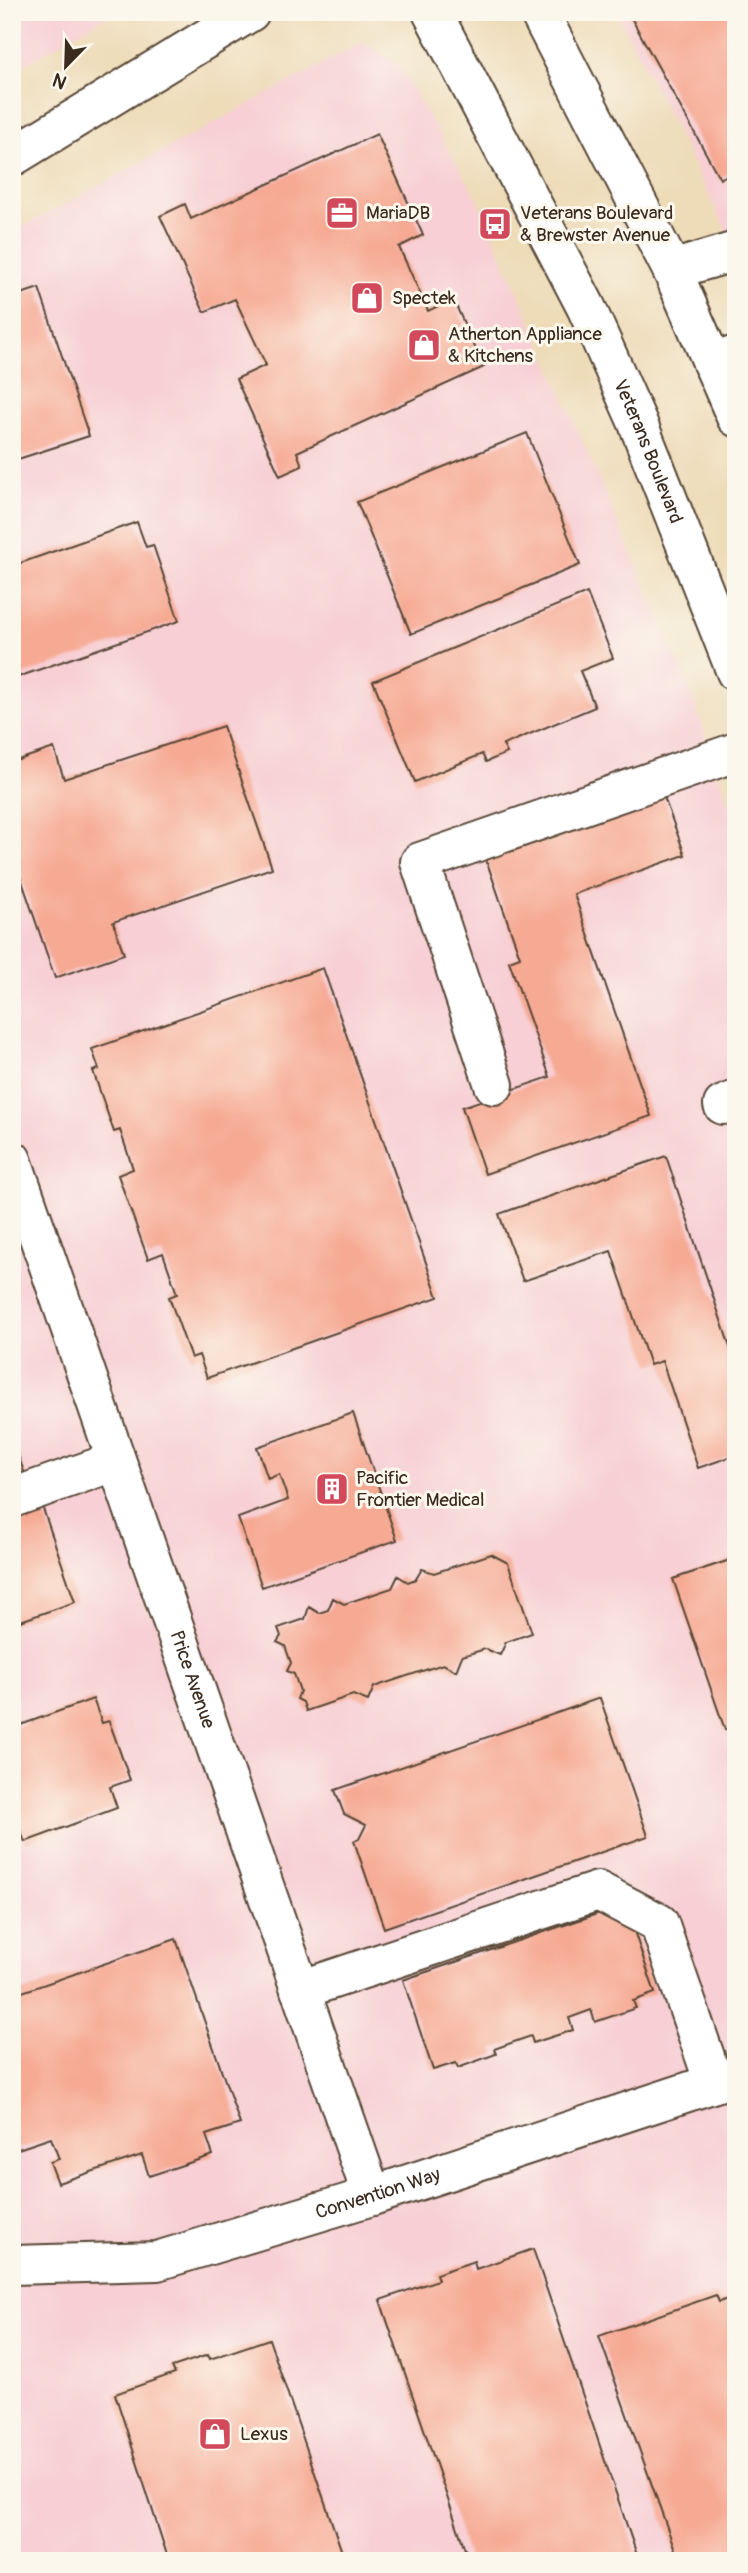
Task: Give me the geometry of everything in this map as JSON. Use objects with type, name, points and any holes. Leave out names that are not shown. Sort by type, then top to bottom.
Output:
[{"type":"street","points":[[12,157],[250,12]]},
{"type":"street","name":"Veterans Boulevard","points":[[432,12],[586,307],[637,421],[736,672]]},
{"type":"street","points":[[539,12],[672,270],[724,359],[736,417]]},
{"type":"street","points":[[672,270],[736,251]]},
{"type":"street","points":[[494,1085],[421,862],[736,752]]},
{"type":"street","name":"Price Avenue","points":[[12,1160],[372,2196]]},
{"type":"street","points":[[12,1498],[116,1461]]},
{"type":"street","points":[[300,1990],[597,1891],[659,1923],[725,2079]]},
{"type":"street","name":"Convention Way","points":[[12,2265],[157,2261],[372,2196],[725,2079]]},
{"type":"shaded area","points":[[12,12],[113,12],[12,72]]},
{"type":"shaded area","points":[[617,12],[736,12],[736,249]]},
{"type":"shaded area","points":[[363,42],[398,64],[478,200],[689,687],[736,825],[736,2561],[12,2561],[12,233]]},
{"type":"building","points":[[628,12],[736,12],[736,170],[720,179]]},
{"type":"building","points":[[377,134],[423,235],[399,247],[428,311],[453,299],[484,367],[297,452],[302,466],[280,476],[236,379],[266,365],[235,299],[204,312],[160,216],[185,204],[191,219]]},
{"type":"building","points":[[39,288],[89,436],[12,461],[12,297]]},
{"type":"building","points":[[527,433],[580,565],[411,634],[357,502]]},
{"type":"building","points":[[137,522],[146,547],[153,545],[179,621],[12,679],[12,566]]},
{"type":"building","points":[[587,593],[613,658],[580,671],[595,707],[503,745],[507,753],[486,762],[482,754],[415,782],[373,681]]},
{"type":"building","points":[[223,726],[272,868],[113,922],[124,954],[55,978],[12,852],[12,762],[54,748],[64,779]]},
{"type":"building","points":[[661,789],[685,855],[574,894],[651,1116],[485,1174],[462,1107],[550,1077],[509,961],[520,957],[483,851]]},
{"type":"building","points":[[323,968],[438,1297],[207,1378],[199,1355],[191,1358],[169,1297],[177,1294],[163,1253],[148,1259],[118,1175],[133,1169],[120,1130],[114,1132],[93,1071],[99,1069],[92,1049]]},
{"type":"building","points":[[666,1156],[736,1365],[736,1455],[698,1468],[662,1361],[650,1365],[611,1251],[523,1281],[499,1214]]},
{"type":"building","name":"Pacific Frontier Medical","points":[[353,1413],[397,1540],[262,1587],[238,1518],[288,1500],[279,1474],[268,1479],[257,1447]]},
{"type":"building","points":[[12,1439],[27,1480],[12,1485]]},
{"type":"building","points":[[41,1503],[75,1602],[12,1624],[12,1513]]},
{"type":"building","points":[[491,1554],[508,1563],[532,1633],[506,1642],[500,1655],[485,1649],[462,1656],[456,1671],[443,1664],[374,1687],[368,1701],[353,1695],[306,1711],[303,1702],[297,1699],[300,1691],[294,1674],[287,1671],[291,1663],[285,1646],[277,1642],[281,1636],[278,1628],[305,1619],[309,1607],[319,1613],[328,1610],[333,1598],[344,1604],[392,1588],[398,1576],[408,1582],[416,1579],[422,1569],[434,1573]]},
{"type":"building","points":[[736,1558],[736,1726],[725,1730],[673,1579]]},
{"type":"building","points":[[600,1698],[648,1836],[384,1928],[354,1841],[359,1839],[366,1825],[344,1814],[335,1790]]},
{"type":"building","points":[[93,1699],[102,1723],[109,1721],[130,1780],[110,1787],[117,1808],[25,1842],[21,1832],[12,1835],[12,1728]]},
{"type":"building","points":[[603,1912],[632,1925],[655,1993],[633,2001],[636,2008],[595,2022],[591,2010],[569,2018],[573,2030],[533,2043],[531,2036],[494,2049],[496,2054],[458,2068],[456,2063],[433,2070],[403,1980]]},
{"type":"building","points":[[176,1939],[240,2124],[206,2135],[213,2155],[149,2176],[142,2155],[58,2183],[50,2162],[59,2159],[51,2138],[12,2151],[12,2010],[22,1992]]},
{"type":"building","points":[[533,2249],[639,2561],[469,2561],[380,2300],[438,2280],[436,2274],[474,2261],[476,2269]]},
{"type":"building","points":[[716,2295],[719,2302],[736,2296],[736,2561],[679,2561],[599,2336]]},
{"type":"building","name":"Lexus","points":[[269,2339],[345,2561],[164,2561],[167,2555],[115,2394],[175,2373],[172,2367],[208,2355],[210,2359]]},
{"type":"place","name":"MariaDB","points":[[342,213]]},
{"type":"place","name":"Veterans Boulevard & Brewster Avenue","points":[[495,224]]},
{"type":"place","name":"Spectek","points":[[367,298]]},
{"type":"place","name":"Atherton Appliance & Kitchens","points":[[424,345]]},
{"type":"place","name":"Pacific Frontier Medical","points":[[332,1489]]},
{"type":"place","name":"Lexus","points":[[215,2434]]}]
